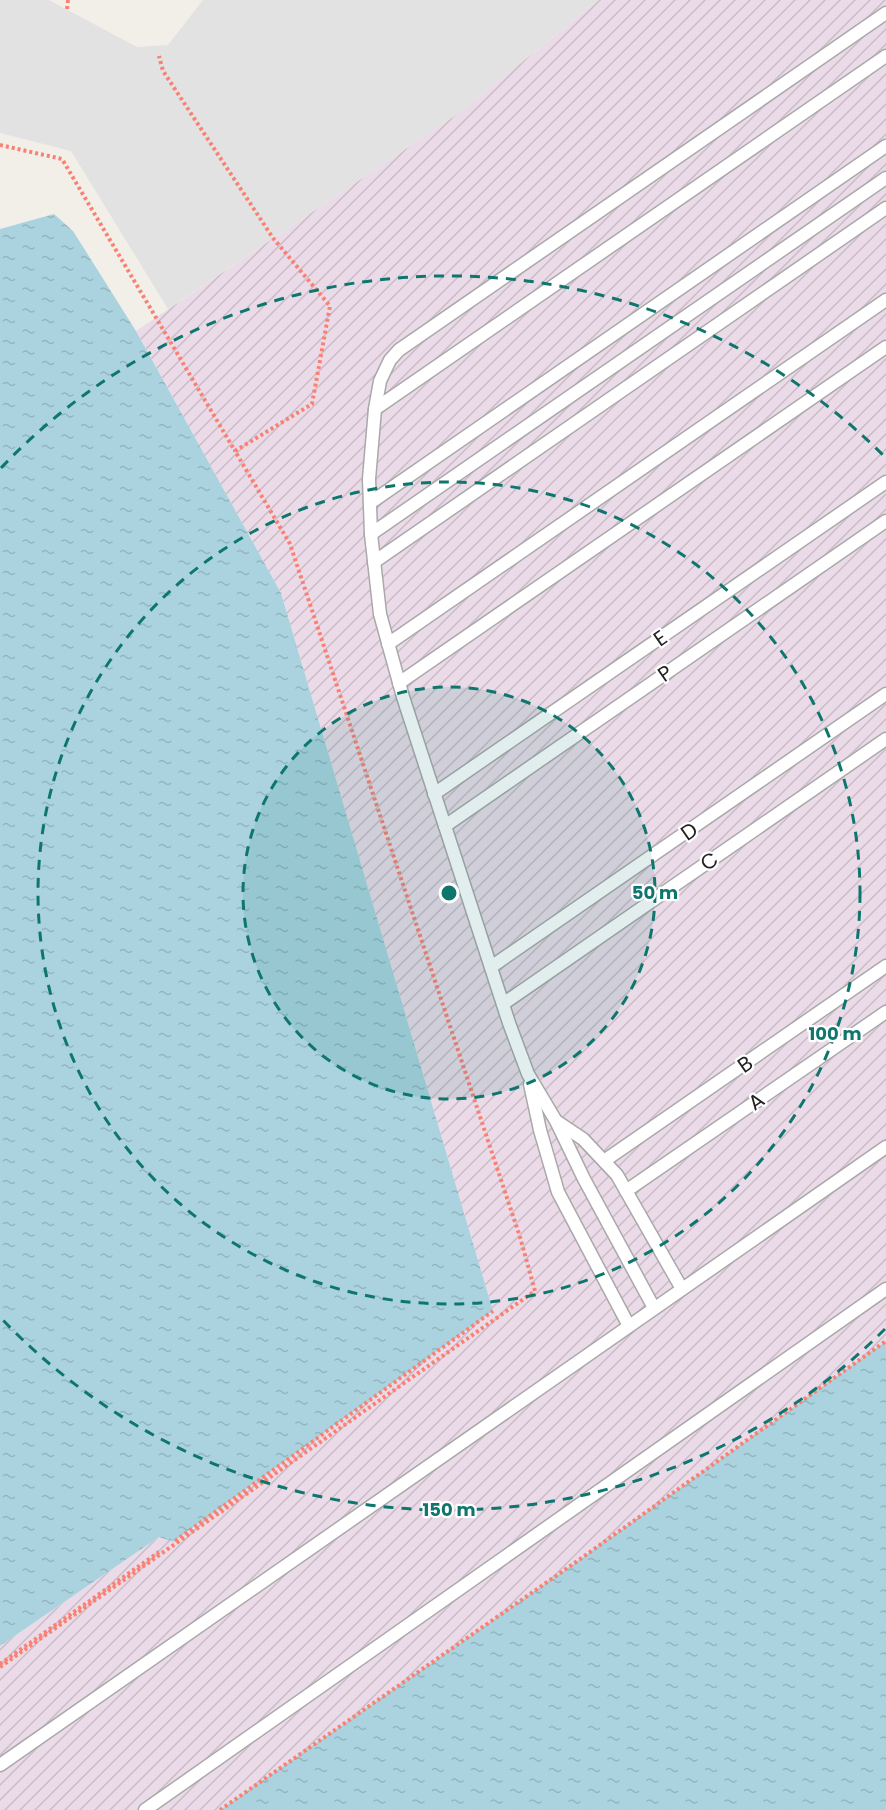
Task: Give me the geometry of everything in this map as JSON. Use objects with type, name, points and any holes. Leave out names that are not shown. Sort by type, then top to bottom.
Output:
[{"type":"lane","points":[[629,1326],[558,1192],[540,1130],[528,1074],[445,826],[399,683],[380,614],[370,534],[369,479],[375,409],[380,381],[390,360],[399,350],[886,13]]},
{"type":"lane","points":[[375,409],[886,56]]},
{"type":"lane","points":[[370,503],[886,146]]},
{"type":"lane","points":[[370,534],[886,178]]},
{"type":"lane","points":[[374,562],[886,208]]},
{"type":"lane","points":[[388,644],[886,300]]},
{"type":"lane","points":[[399,683],[886,347]]},
{"type":"lane","name":"E","points":[[435,794],[886,482]]},
{"type":"lane","name":"P","points":[[445,826],[886,521]]},
{"type":"lane","name":"D","points":[[491,967],[886,694]]},
{"type":"lane","name":"C","points":[[503,1004],[886,739]]},
{"type":"lane","name":"B","points":[[604,1161],[886,966]]},
{"type":"lane","name":"A","points":[[626,1191],[886,1011]]},
{"type":"lane","points":[[528,1074],[556,1121],[584,1179],[654,1308]]},
{"type":"lane","points":[[556,1121],[583,1139],[617,1175],[682,1289]]},
{"type":"lane","points":[[0,1765],[886,1147]]},
{"type":"lane","points":[[145,1810],[886,1289]]},
{"type":"path","points":[[67,9],[68,0]]},
{"type":"path","points":[[159,56],[163,71],[248,202],[273,238],[330,306],[312,404],[235,451]]},
{"type":"path","points":[[0,145],[62,159],[290,544],[520,1237],[535,1291],[0,1665]]},
{"type":"path","points":[[0,1665],[493,1311]]},
{"type":"path","points":[[220,1810],[557,1575],[886,1341]]},
{"type":"shaded area","points":[[0,0],[49,0],[137,47],[168,45],[203,0],[599,0],[456,115],[168,309],[71,151],[0,133]]},
{"type":"shaded area","points":[[599,0],[886,0],[886,1341],[576,1562],[220,1810],[0,1810],[0,1646],[159,1537],[173,1542],[493,1311],[281,593],[136,331],[456,115]]},
{"type":"water","points":[[54,214],[73,231],[136,331],[281,593],[493,1311],[173,1542],[159,1537],[0,1646],[0,229]]},
{"type":"water","points":[[886,1341],[886,1810],[220,1810],[576,1562]]}]
